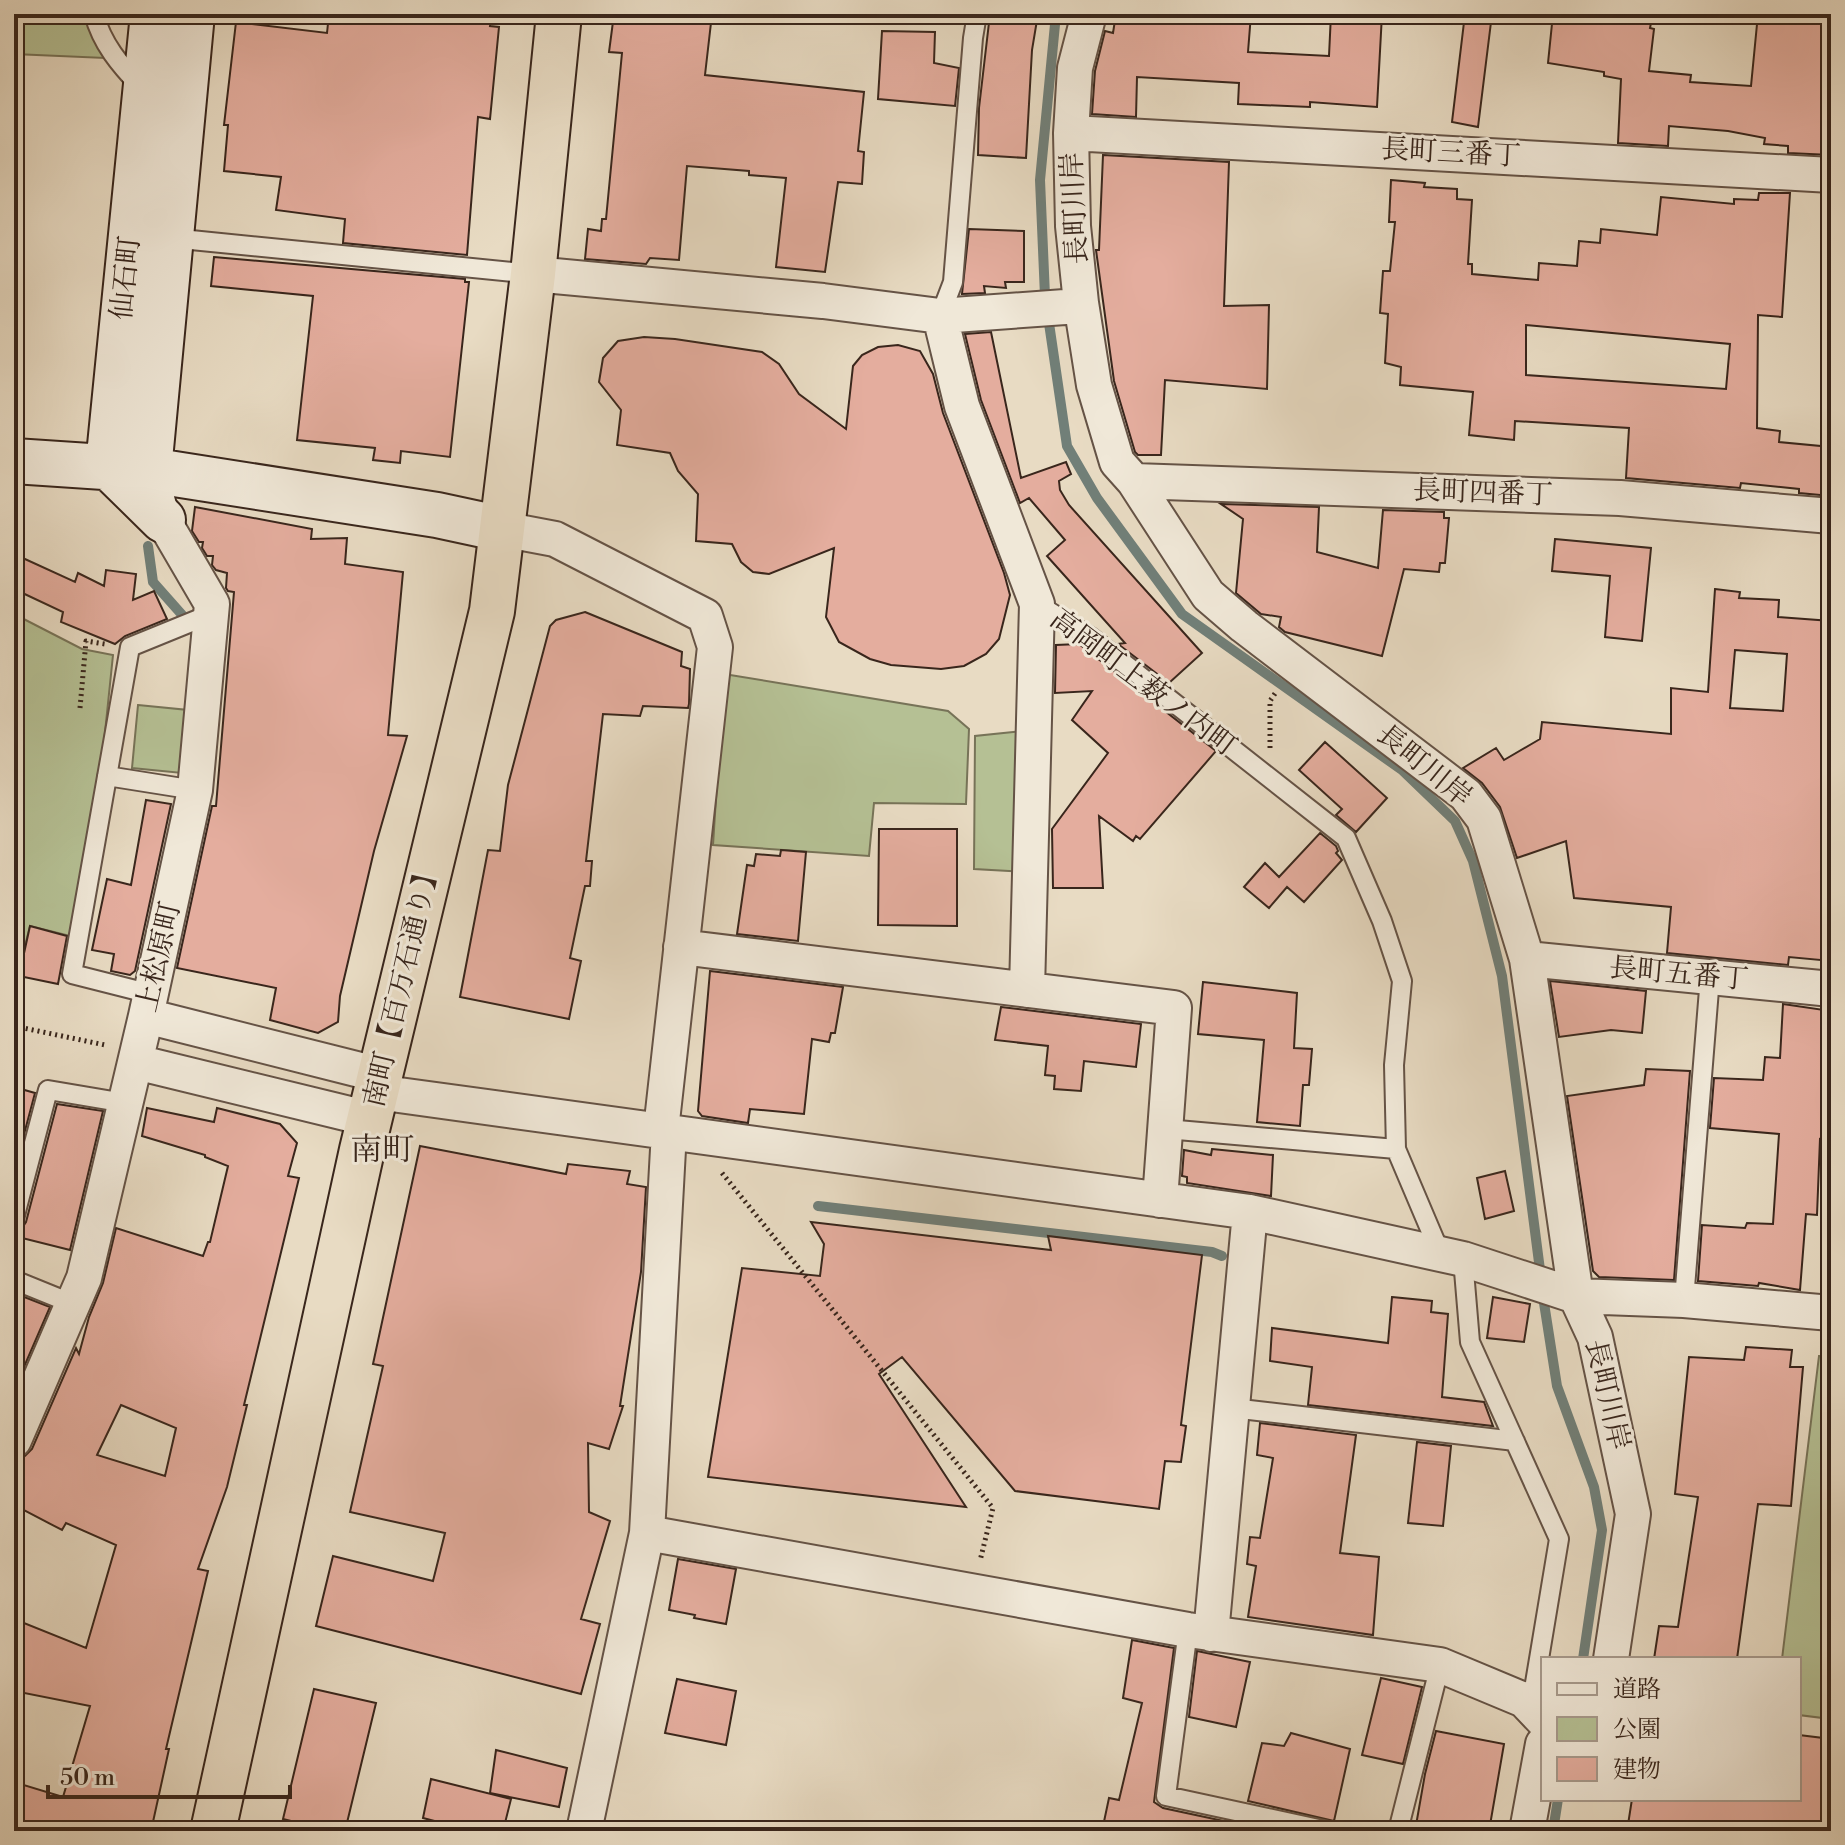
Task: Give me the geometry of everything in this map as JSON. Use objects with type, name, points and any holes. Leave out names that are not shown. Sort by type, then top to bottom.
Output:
[{"type":"highway","name":"南町【百万石通り】","points":[[213,1831],[376,1095],[492,611],[533,274],[559,14]]},
{"type":"street","name":"仙石町","points":[[128,468],[145,92],[153,14]]},
{"type":"street","name":"仙石町","points":[[128,468],[171,238],[192,14]]},
{"type":"street","name":"長町川岸","points":[[1089,14],[1075,68],[1071,133],[1073,305],[1117,462],[1134,481],[1208,595],[1244,626],[1466,795],[1484,819],[1527,959],[1576,1296],[1595,1337],[1633,1514],[1611,1657]]},
{"type":"street","name":"長町三番丁","points":[[1071,133],[1831,175]]},
{"type":"street","points":[[533,274],[823,301],[940,316],[1073,305]]},
{"type":"street","name":"高岡町上薮ノ内町","points":[[940,316],[962,406],[1037,604]]},
{"type":"street","points":[[14,461],[128,468],[437,515],[555,539],[705,616],[715,647],[681,947],[674,1132],[647,1533],[584,1831]]},
{"type":"street","points":[[128,468],[163,520]]},
{"type":"street","name":"長町四番丁","points":[[1134,481],[1620,498],[1831,516]]},
{"type":"street","name":"上松原町","points":[[15,1434],[84,1278],[137,1057],[195,790],[212,604],[163,520]]},
{"type":"street","points":[[1027,990],[1037,604]]},
{"type":"street","points":[[681,947],[1174,1008],[1160,1200]]},
{"type":"street","name":"長町五番丁","points":[[1527,959],[1831,989]]},
{"type":"street","points":[[148,1005],[376,1095]]},
{"type":"street","points":[[137,1057],[376,1095],[674,1132],[1250,1212],[1452,1257],[1576,1296],[1684,1300],[1831,1313]]},
{"type":"street","points":[[1200,1632],[1232,1408],[1250,1212]]},
{"type":"street","points":[[647,1533],[1200,1632],[1440,1665],[1524,1700],[1541,1718]]},
{"type":"street","points":[[1527,1831],[1541,1755]]},
{"type":"lane","points":[[94,14],[99,32],[118,63],[145,92]]},
{"type":"lane","points":[[940,316],[953,282],[977,14]]},
{"type":"lane","points":[[171,238],[533,274]]},
{"type":"lane","name":"高岡町上薮ノ内町","points":[[1037,604],[1089,636],[1346,838],[1382,921],[1402,981],[1394,1065],[1396,1149],[1452,1257],[1470,1342],[1559,1539],[1533,1695],[1541,1709]]},
{"type":"lane","points":[[148,1005],[72,974],[130,647],[211,614]]},
{"type":"lane","points":[[107,776],[195,790]]},
{"type":"lane","points":[[1684,1300],[1710,977]]},
{"type":"lane","points":[[14,1219],[48,1090],[125,1103]]},
{"type":"lane","points":[[1166,1129],[1396,1149]]},
{"type":"lane","points":[[14,1280],[73,1304]]},
{"type":"lane","points":[[1232,1408],[1515,1441]]},
{"type":"lane","points":[[1200,1632],[1166,1796],[1328,1831]]},
{"type":"lane","points":[[1398,1831],[1440,1665]]},
{"type":"path","points":[[80,708],[86,641]]},
{"type":"path","points":[[1270,701],[1270,753]]},
{"type":"path","points":[[14,1026],[137,1057]]},
{"type":"path","points":[[674,1132],[993,1508],[973,1590]]},
{"type":"green space","points":[[14,14],[109,14],[105,58],[14,54]]},
{"type":"green space","points":[[14,614],[82,649],[113,655],[98,800],[70,936],[30,926],[15,986],[14,824],[17,812],[14,811]]},
{"type":"green space","points":[[724,674],[948,711],[969,729],[966,804],[874,803],[869,856],[713,845]]},
{"type":"green space","points":[[138,705],[188,710],[182,773],[132,768]]},
{"type":"green space","points":[[1023,731],[1025,872],[974,869],[975,736]]},
{"type":"green space","points":[[1819,1356],[1831,1357],[1831,1719],[1801,1715],[1801,1657],[1782,1657]]},
{"type":"building","points":[[329,14],[492,14],[490,26],[499,27],[490,119],[478,117],[467,255],[343,243],[345,219],[276,210],[281,177],[224,171],[228,125],[224,125],[236,22],[327,33]]},
{"type":"building","points":[[614,14],[712,14],[705,75],[864,92],[858,151],[864,152],[862,184],[838,182],[825,272],[776,267],[786,178],[749,175],[749,171],[687,166],[679,260],[650,258],[646,264],[585,259],[588,229],[601,231],[602,219],[606,219],[622,53],[609,52]]},
{"type":"building","points":[[990,14],[1038,14],[1032,50],[1026,158],[978,155],[979,108]]},
{"type":"building","points":[[1116,14],[1251,14],[1248,52],[1329,56],[1331,14],[1382,14],[1377,107],[1310,102],[1310,107],[1238,104],[1239,83],[1137,77],[1136,117],[1092,114],[1095,71],[1105,31],[1113,33]]},
{"type":"building","points":[[1465,14],[1492,14],[1478,127],[1452,122]]},
{"type":"building","points":[[1553,14],[1652,18],[1650,28],[1654,29],[1649,71],[1691,75],[1690,82],[1751,86],[1758,14],[1831,14],[1831,155],[1788,153],[1788,146],[1764,144],[1765,138],[1669,126],[1668,146],[1618,143],[1621,79],[1604,76],[1604,72],[1548,63]]},
{"type":"building","points":[[882,31],[935,32],[934,63],[959,68],[955,106],[878,99]]},
{"type":"building","points":[[1103,155],[1229,162],[1224,306],[1269,305],[1267,389],[1165,380],[1161,455],[1138,455],[1135,452],[1114,381],[1096,250],[1099,250]]},
{"type":"building","points":[[1391,180],[1425,183],[1424,187],[1457,189],[1457,199],[1472,200],[1468,264],[1472,264],[1472,274],[1538,280],[1539,263],[1577,266],[1579,241],[1600,243],[1601,229],[1657,235],[1661,197],[1734,204],[1734,199],[1758,200],[1759,193],[1790,193],[1782,317],[1758,315],[1757,428],[1780,431],[1779,442],[1831,447],[1831,496],[1741,483],[1740,488],[1626,478],[1629,428],[1515,421],[1514,440],[1469,435],[1473,392],[1400,385],[1401,367],[1385,363],[1388,314],[1380,313],[1383,271],[1390,271],[1395,222],[1389,222]],"holes":[[[1526,325],[1730,344],[1726,389],[1526,375]]]},
{"type":"building","points":[[969,229],[1024,231],[1024,282],[1005,282],[1006,288],[984,286],[985,293],[962,294]]},
{"type":"building","points":[[214,257],[465,279],[469,282],[450,457],[401,451],[400,463],[373,460],[375,448],[297,440],[313,296],[211,286]]},
{"type":"building","points":[[991,332],[1021,478],[1066,462],[1071,474],[1059,481],[1060,490],[1069,505],[1202,653],[1169,683],[1118,644],[1125,643],[1047,556],[1065,540],[1029,498],[1020,503],[981,400],[965,334]]},
{"type":"building","points":[[644,337],[762,352],[779,364],[799,394],[846,429],[853,366],[862,355],[878,347],[898,345],[920,351],[933,374],[943,413],[1010,595],[999,639],[986,654],[964,666],[941,669],[891,665],[870,659],[839,642],[826,617],[834,548],[769,574],[753,572],[741,562],[732,544],[696,541],[698,494],[678,471],[670,453],[617,445],[621,410],[599,382],[603,358],[618,341]]},
{"type":"building","points":[[1221,504],[1319,507],[1317,552],[1378,568],[1383,510],[1444,512],[1444,518],[1449,518],[1445,563],[1440,563],[1439,572],[1404,569],[1382,656],[1285,632],[1279,627],[1281,617],[1261,614],[1236,593],[1243,519]]},
{"type":"building","points":[[195,507],[312,529],[311,539],[347,538],[345,564],[403,572],[388,735],[407,736],[374,851],[340,996],[338,1022],[318,1033],[270,1020],[276,988],[177,968],[212,806],[216,806],[234,592],[226,588],[227,573],[216,570],[212,565],[213,556],[207,556],[202,548],[203,542],[199,542],[192,531]]},
{"type":"building","points":[[1555,539],[1651,548],[1642,641],[1605,637],[1610,576],[1552,571]]},
{"type":"building","points":[[14,554],[75,582],[78,573],[104,586],[106,570],[136,574],[133,600],[154,591],[167,619],[125,636],[115,644],[61,622],[63,612],[14,589]]},
{"type":"building","points":[[1715,589],[1740,592],[1739,598],[1779,600],[1778,617],[1831,621],[1831,961],[1789,957],[1788,965],[1667,953],[1671,907],[1574,898],[1566,841],[1517,858],[1500,807],[1482,783],[1463,768],[1496,748],[1504,760],[1540,739],[1542,722],[1671,734],[1671,688],[1708,692]],"holes":[[[1735,650],[1787,654],[1783,711],[1730,708]]]},
{"type":"building","points":[[585,612],[682,652],[681,666],[690,669],[689,704],[688,708],[643,706],[640,716],[603,714],[586,861],[592,861],[590,886],[585,886],[570,958],[581,961],[569,1019],[460,997],[488,850],[500,851],[508,785],[550,626],[556,620]]},
{"type":"building","points":[[1079,644],[1216,751],[1140,839],[1136,836],[1133,841],[1099,816],[1103,888],[1053,888],[1052,829],[1108,753],[1072,720],[1092,691],[1055,693],[1056,645]]},
{"type":"building","points":[[1325,742],[1387,798],[1356,832],[1336,815],[1342,809],[1299,770]]},
{"type":"building","points":[[146,800],[171,804],[135,971],[130,975],[111,971],[114,954],[92,950],[107,879],[131,885]]},
{"type":"building","points":[[879,829],[957,829],[957,926],[878,925]]},
{"type":"building","points":[[1320,833],[1336,846],[1336,853],[1342,860],[1304,902],[1287,887],[1269,908],[1244,887],[1265,863],[1279,877]]},
{"type":"building","points":[[781,850],[806,852],[798,941],[737,934],[747,865],[754,866],[756,854],[780,856]]},
{"type":"building","points":[[30,926],[67,936],[58,984],[19,976]]},
{"type":"building","points":[[710,971],[843,987],[835,1033],[831,1033],[829,1042],[812,1039],[804,1114],[750,1109],[748,1123],[702,1116],[698,1111]]},
{"type":"building","points":[[1550,981],[1646,991],[1642,1033],[1611,1030],[1559,1037]]},
{"type":"building","points":[[1203,982],[1297,993],[1294,1048],[1312,1049],[1309,1085],[1303,1085],[1300,1126],[1257,1122],[1264,1040],[1198,1034]]},
{"type":"building","points":[[1783,1004],[1831,1011],[1828,1140],[1820,1139],[1817,1215],[1806,1214],[1800,1290],[1759,1283],[1758,1286],[1698,1281],[1702,1225],[1745,1228],[1747,1223],[1773,1224],[1779,1134],[1710,1128],[1714,1078],[1763,1080],[1765,1057],[1780,1058]]},
{"type":"building","points":[[1001,1007],[1141,1024],[1136,1067],[1084,1061],[1081,1091],[1054,1089],[1055,1076],[1045,1075],[1048,1046],[995,1040]]},
{"type":"building","points":[[1646,1069],[1690,1071],[1674,1280],[1599,1277],[1593,1271],[1567,1096],[1644,1085]]},
{"type":"building","points":[[14,1087],[35,1093],[14,1172]]},
{"type":"building","points":[[57,1104],[103,1111],[70,1250],[14,1236],[14,1231],[26,1222]]},
{"type":"building","points":[[147,1108],[214,1122],[217,1108],[280,1124],[297,1143],[288,1176],[299,1178],[227,1487],[198,1569],[208,1571],[166,1749],[169,1749],[151,1831],[14,1831],[14,1782],[63,1797],[90,1706],[14,1691],[14,1619],[86,1648],[116,1545],[66,1523],[62,1530],[14,1505],[14,1460],[32,1449],[76,1348],[79,1354],[103,1283],[116,1228],[203,1256],[210,1242],[228,1166],[205,1155],[142,1136]],"holes":[[[121,1405],[176,1428],[165,1476],[97,1455]]]},
{"type":"building","points":[[420,1146],[566,1174],[568,1164],[630,1171],[627,1184],[646,1187],[641,1272],[620,1406],[623,1406],[609,1449],[588,1443],[589,1512],[610,1521],[581,1619],[600,1624],[581,1694],[316,1626],[333,1556],[433,1581],[445,1533],[350,1512],[383,1366],[373,1364]]},
{"type":"building","points":[[1212,1149],[1273,1155],[1271,1196],[1187,1183],[1187,1177],[1182,1176],[1184,1150],[1211,1155]]},
{"type":"building","points":[[1505,1171],[1514,1211],[1485,1219],[1477,1178]]},
{"type":"building","points":[[811,1222],[1051,1250],[1048,1236],[1202,1255],[1181,1425],[1186,1426],[1181,1462],[1165,1461],[1159,1509],[1015,1491],[902,1357],[879,1374],[966,1507],[708,1477],[742,1268],[820,1276],[824,1244]]},
{"type":"building","points":[[14,1293],[50,1307],[14,1390]]},
{"type":"building","points":[[1392,1297],[1432,1301],[1431,1312],[1448,1314],[1442,1397],[1484,1402],[1493,1426],[1308,1405],[1312,1367],[1270,1361],[1272,1328],[1388,1343]]},
{"type":"building","points":[[1493,1297],[1530,1304],[1524,1342],[1487,1338]]},
{"type":"building","points":[[1746,1347],[1792,1350],[1790,1367],[1803,1367],[1791,1506],[1758,1504],[1737,1657],[1654,1657],[1659,1626],[1678,1627],[1698,1497],[1675,1494],[1689,1357],[1744,1360]]},
{"type":"building","points":[[1260,1423],[1356,1435],[1340,1553],[1379,1557],[1373,1635],[1248,1617],[1256,1566],[1247,1564],[1250,1537],[1260,1538],[1273,1458],[1257,1455]]},
{"type":"building","points":[[1417,1442],[1451,1446],[1443,1526],[1408,1523]]},
{"type":"building","points":[[678,1559],[736,1569],[726,1624],[669,1610]]},
{"type":"building","points":[[1132,1640],[1174,1648],[1154,1802],[1163,1808],[1233,1823],[1232,1831],[1102,1831],[1109,1798],[1119,1800],[1142,1703],[1123,1698]]},
{"type":"building","points":[[1197,1651],[1250,1662],[1236,1727],[1189,1717]]},
{"type":"building","points":[[1381,1678],[1422,1687],[1403,1764],[1362,1755]]},
{"type":"building","points":[[677,1679],[736,1691],[726,1745],[665,1733]]},
{"type":"building","points":[[314,1689],[376,1703],[345,1831],[331,1831],[283,1819]]},
{"type":"building","points":[[1436,1731],[1504,1744],[1489,1831],[1415,1831]]},
{"type":"building","points":[[1291,1733],[1350,1749],[1334,1821],[1248,1801],[1262,1743],[1284,1746]]},
{"type":"building","points":[[1801,1735],[1831,1739],[1831,1831],[1627,1831],[1632,1801],[1801,1801]]},
{"type":"building","points":[[496,1750],[567,1768],[559,1807],[490,1793]]},
{"type":"building","points":[[431,1779],[511,1799],[503,1831],[473,1831],[423,1818]]},
{"type":"waterway","points":[[1056,14],[1040,180],[1045,296],[1067,446],[1097,498],[1182,614],[1402,770],[1455,821],[1473,861],[1502,976],[1540,1270]]},
{"type":"waterway","points":[[148,546],[153,582],[184,617]]},
{"type":"waterway","points":[[818,1206],[1212,1252],[1222,1256]]},
{"type":"waterway","points":[[1544,1303],[1557,1386],[1594,1487],[1602,1530],[1583,1657]]},
{"type":"waterway","points":[[1553,1831],[1558,1801]]},
{"type":"district","name":"南町","points":[[382,1150]]}]
